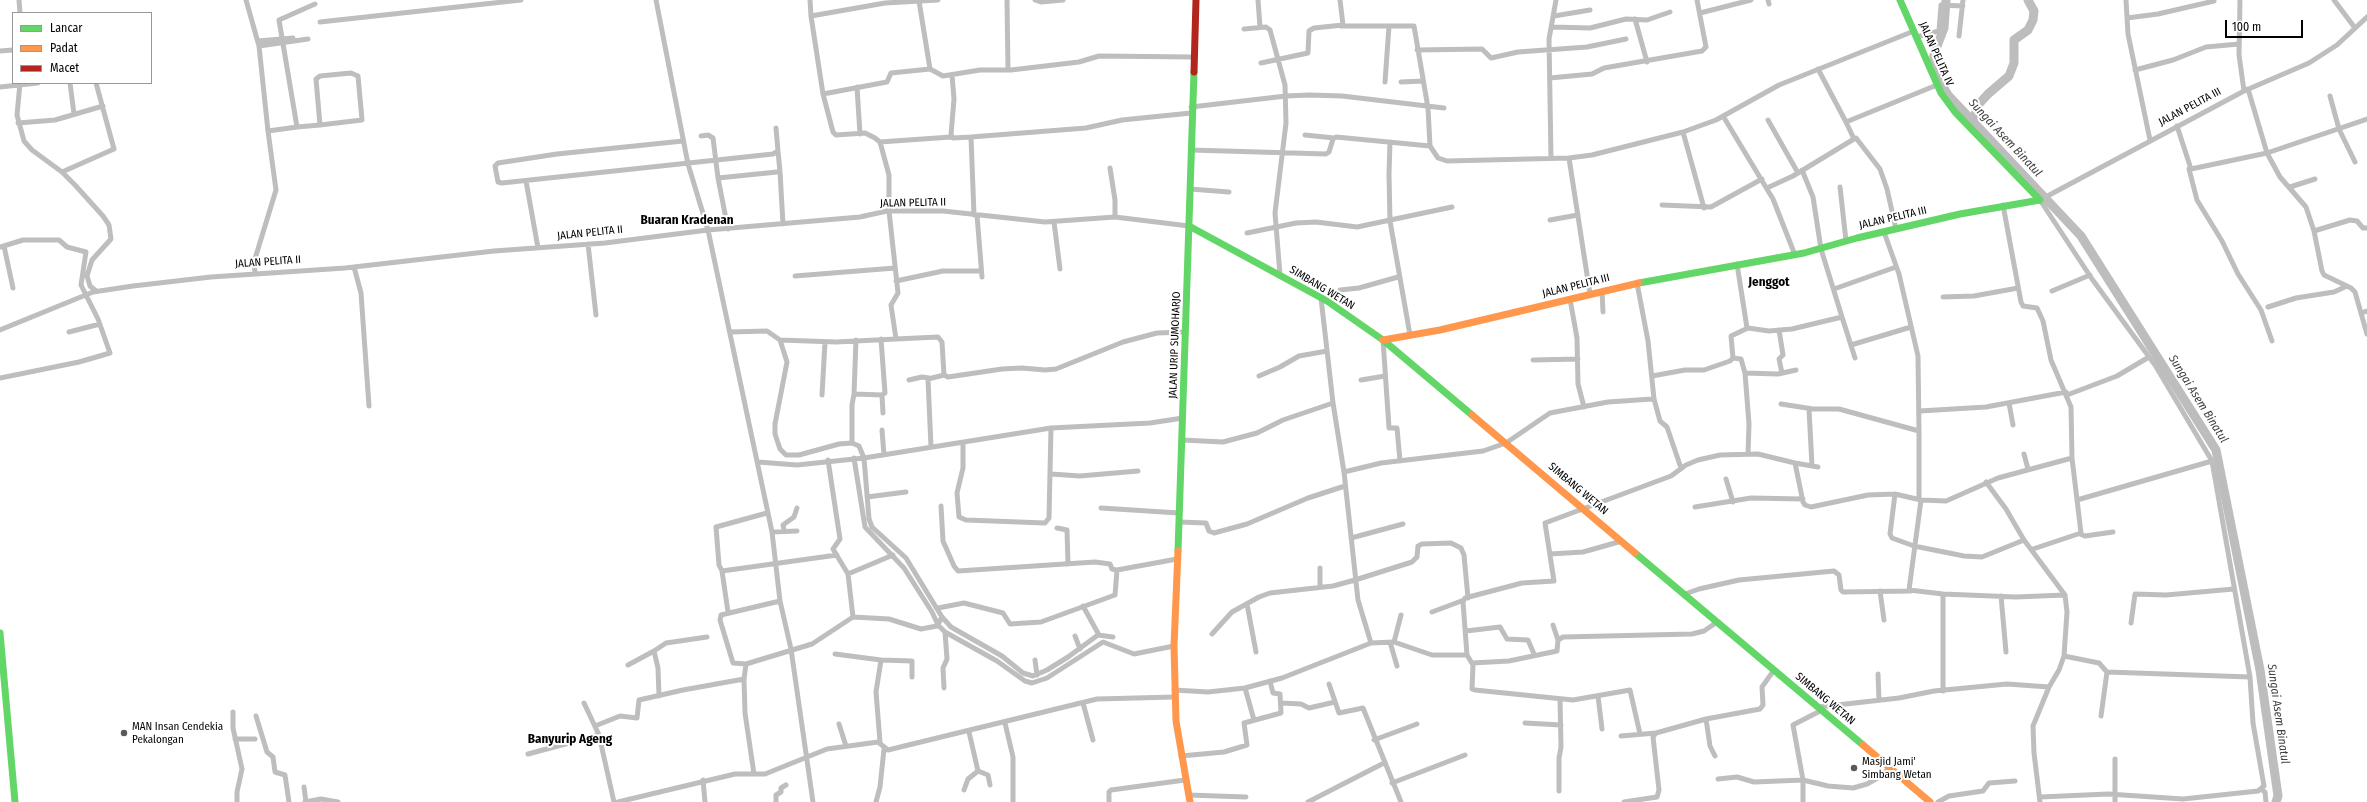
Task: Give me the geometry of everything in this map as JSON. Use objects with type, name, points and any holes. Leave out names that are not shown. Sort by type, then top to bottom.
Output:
[{"type":"street","points":[[19,0],[20,12]]},
{"type":"street","points":[[320,22],[521,0]]},
{"type":"street","points":[[656,0],[688,164],[708,230],[772,532],[774,564],[780,601],[791,649],[813,802]]},
{"type":"street","points":[[810,0],[811,16],[823,94],[834,133],[836,135],[860,134],[872,136],[880,142],[889,175],[889,211],[898,295],[891,305],[896,339]]},
{"type":"street","points":[[811,16],[885,3],[938,0]]},
{"type":"street","points":[[1007,0],[1008,70]]},
{"type":"street","points":[[1035,0],[1041,2],[1063,0]]},
{"type":"street","name":"JALAN URIP SUMOHARJO","points":[[1189,798],[1181,756],[1174,694],[1174,646],[1183,440],[1191,110],[1196,0]]},
{"type":"street","points":[[1258,0],[1260,28]]},
{"type":"street","points":[[1340,0],[1343,23],[1341,26]]},
{"type":"street","points":[[1551,158],[1549,50],[1551,27],[1556,0]]},
{"type":"street","points":[[1550,78],[1592,74],[1604,68],[1647,62],[1705,50],[1698,0]]},
{"type":"street","points":[[1700,14],[1751,0]]},
{"type":"street","name":"JALAN PELITA IV","points":[[1900,0],[1937,85],[1955,112],[2042,199]]},
{"type":"street","points":[[2126,0],[2128,34],[2150,140]]},
{"type":"street","points":[[2240,0],[2239,44],[2246,90],[2267,153],[2280,177],[2303,201],[2314,230],[2322,271],[2329,278],[2347,286],[2355,292],[2367,334]]},
{"type":"street","points":[[2334,0],[2355,28]]},
{"type":"street","points":[[248,1],[259,43],[276,190],[252,273]]},
{"type":"street","points":[[919,1],[930,69]]},
{"type":"street","points":[[2127,18],[2158,14],[2214,1]]},
{"type":"street","points":[[1262,63],[1308,53],[1307,33],[1311,29],[1341,26],[1414,26],[1428,108],[1430,146],[1434,154],[1442,161],[1569,158],[1592,155],[1683,132],[1723,116],[1779,85],[1818,69],[1915,34],[1939,32],[1940,6],[1963,3],[1959,36]]},
{"type":"street","points":[[297,127],[279,19],[315,4]]},
{"type":"street","points":[[1554,16],[1590,10]]},
{"type":"street","points":[[1551,27],[1590,28],[1635,19],[1647,20],[1670,12]]},
{"type":"street","name":"JALAN PELITA III","points":[[1383,340],[1638,283],[1737,264],[1795,255],[1896,229],[2003,205],[2042,199],[2246,90],[2309,62],[2337,45],[2367,17]]},
{"type":"street","points":[[1635,19],[1647,62]]},
{"type":"street","points":[[1385,82],[1389,26]]},
{"type":"street","points":[[1244,29],[1266,27],[1270,30],[1286,96],[1286,123],[1275,213],[1280,275]]},
{"type":"street","points":[[259,43],[310,37]]},
{"type":"street","points":[[1417,50],[1482,49],[1491,58],[1518,52],[1587,47],[1626,39]]},
{"type":"street","points":[[2135,70],[2173,60],[2206,48],[2239,44]]},
{"type":"street","points":[[0,51],[12,50]]},
{"type":"street","points":[[823,94],[887,82],[891,73],[930,69],[940,75],[952,76],[980,70],[1008,70],[1079,62],[1099,56],[1193,57]]},
{"type":"street","points":[[1818,69],[1854,139],[1856,138],[1880,169],[1887,188],[1896,229]]},
{"type":"street","points":[[268,130],[320,125],[363,119],[358,76],[351,73],[320,76],[316,79],[320,125]]},
{"type":"street","points":[[951,136],[954,99],[952,76]]},
{"type":"street","points":[[1401,82],[1423,81]]},
{"type":"street","points":[[0,87],[28,84]]},
{"type":"street","points":[[70,84],[74,114]]},
{"type":"street","points":[[62,172],[114,149],[96,84]]},
{"type":"street","points":[[0,378],[79,362],[110,353],[100,324],[87,276],[92,260],[108,243],[112,232],[103,216],[62,172],[26,144],[18,123],[18,85]]},
{"type":"street","points":[[1846,122],[1937,85]]},
{"type":"street","points":[[857,88],[860,134]]},
{"type":"street","points":[[880,142],[1086,128],[1122,120],[1286,96],[1342,96],[1428,108],[1444,108]]},
{"type":"street","points":[[2330,96],[2339,129],[2355,162]]},
{"type":"street","points":[[18,123],[54,120],[103,106]]},
{"type":"street","points":[[1723,116],[1767,188],[1785,226],[1795,255]]},
{"type":"street","points":[[2189,169],[2267,153],[2367,119]]},
{"type":"street","points":[[1768,120],[1800,172],[1813,197],[1821,249],[1855,358]]},
{"type":"street","points":[[2177,126],[2197,200],[2222,241],[2238,274],[2261,310],[2272,341]]},
{"type":"street","points":[[776,128],[783,224]]},
{"type":"street","points":[[1683,132],[1704,208]]},
{"type":"street","points":[[701,136],[708,135],[713,138],[718,178],[728,229]]},
{"type":"street","points":[[1305,135],[1430,146]]},
{"type":"street","points":[[971,137],[982,277]]},
{"type":"street","points":[[1191,150],[1282,154],[1328,154],[1334,138]]},
{"type":"street","points":[[1767,188],[1800,172],[1854,139]]},
{"type":"street","points":[[683,141],[557,154],[495,164],[500,183],[688,164],[715,159],[772,154],[778,151]]},
{"type":"street","points":[[1390,142],[1388,174],[1390,221],[1398,277],[1410,335]]},
{"type":"street","points":[[1569,158],[1590,294]]},
{"type":"street","points":[[1110,168],[1115,200],[1115,217]]},
{"type":"street","points":[[718,178],[780,172]]},
{"type":"street","points":[[1662,205],[1704,208],[1712,207],[1762,179]]},
{"type":"street","points":[[2290,186],[2315,179]]},
{"type":"street","points":[[526,181],[538,248]]},
{"type":"street","points":[[1840,187],[1846,241]]},
{"type":"street","points":[[1190,189],[1229,192]]},
{"type":"street","points":[[2042,199],[2090,275],[2149,357],[2212,461],[2250,677],[2253,723],[2264,782],[2262,790]]},
{"type":"street","points":[[2003,205],[2022,304],[2034,306],[2043,321],[2051,360],[2067,393],[2071,414],[2072,458],[2080,534]]},
{"type":"street","points":[[1247,233],[1296,222],[1316,222],[1357,227],[1390,221],[1410,214],[1452,207]]},
{"type":"street","name":"JALAN PELITA II","points":[[0,330],[91,293],[252,273],[354,267],[588,244],[708,230],[860,217],[889,211],[943,211],[976,215],[996,215],[1054,222],[1115,217],[1189,226]]},
{"type":"street","points":[[1550,220],[1578,215]]},
{"type":"street","points":[[2314,230],[2350,220],[2357,221],[2362,228],[2367,228]]},
{"type":"street","points":[[1054,222],[1060,269]]},
{"type":"street","name":"SIMBANG WETAN","points":[[1189,226],[1321,298],[1383,340],[1930,802]]},
{"type":"street","points":[[1884,232],[1896,267],[1918,356],[1920,410],[1920,500],[1909,588],[1911,591]]},
{"type":"street","points":[[12,288],[2,246],[23,240],[61,240],[67,247],[86,252],[87,256],[92,260]]},
{"type":"street","points":[[588,244],[596,315]]},
{"type":"street","points":[[87,256],[81,282],[91,293]]},
{"type":"street","points":[[1737,264],[1747,328]]},
{"type":"street","points":[[354,267],[360,293],[369,406]]},
{"type":"street","points":[[1834,289],[1896,267]]},
{"type":"street","points":[[795,276],[895,268]]},
{"type":"street","points":[[896,281],[943,270],[981,271]]},
{"type":"street","points":[[2052,291],[2090,275]]},
{"type":"street","points":[[1340,290],[1398,277]]},
{"type":"street","points":[[1638,283],[1652,376],[1654,400],[1658,418],[1667,428],[1681,468]]},
{"type":"street","points":[[2268,307],[2296,298],[2334,292],[2347,286]]},
{"type":"street","points":[[1943,297],[1974,296],[2018,288]]},
{"type":"street","points":[[1602,291],[1603,312]]},
{"type":"street","points":[[1321,298],[1332,403],[1344,472],[1355,580],[1358,600],[1372,643]]},
{"type":"street","points":[[1570,299],[1575,322],[1578,359],[1578,384],[1584,407]]},
{"type":"street","points":[[2361,313],[2367,311]]},
{"type":"street","points":[[1733,358],[1731,336],[1747,328],[1779,330],[1819,323],[1842,317]]},
{"type":"street","points":[[69,332],[100,324]]},
{"type":"street","points":[[1851,345],[1911,327]]},
{"type":"street","points":[[1779,330],[1783,355],[1779,359],[1782,373]]},
{"type":"street","points":[[730,334],[767,331],[780,340],[825,342],[938,337],[942,342],[944,375]]},
{"type":"street","points":[[908,380],[922,377],[929,378],[944,375],[948,377],[1022,368],[1045,370],[1056,368],[1123,342],[1157,333],[1186,332]]},
{"type":"street","points":[[881,339],[886,383],[885,392],[882,395],[883,413]]},
{"type":"street","points":[[780,340],[787,362],[775,424],[775,434],[780,449],[786,455],[799,455],[852,443],[859,446],[864,527],[894,555],[940,621],[945,632],[947,659],[943,668],[944,688]]},
{"type":"street","points":[[852,443],[852,405],[854,394],[856,340]]},
{"type":"street","points":[[1383,340],[1390,428],[1397,428],[1400,462]]},
{"type":"street","points":[[822,395],[825,342]]},
{"type":"street","points":[[1259,376],[1280,368],[1299,356],[1327,351]]},
{"type":"street","points":[[1920,410],[1980,407],[2067,393],[2117,376],[2149,357]]},
{"type":"street","points":[[1652,376],[1685,370],[1704,370],[1725,363],[1733,358],[1741,359],[1745,373],[1749,424],[1748,454]]},
{"type":"street","points":[[1533,360],[1578,359]]},
{"type":"street","points":[[1745,373],[1782,373],[1796,370]]},
{"type":"street","points":[[1361,380],[1385,376]]},
{"type":"street","points":[[929,378],[928,414],[931,446]]},
{"type":"street","points":[[854,394],[882,395]]},
{"type":"street","points":[[1344,472],[1381,463],[1400,462],[1483,451],[1506,443],[1546,414],[1608,402],[1654,400]]},
{"type":"street","points":[[1183,440],[1223,442],[1257,433],[1283,420],[1332,403]]},
{"type":"street","points":[[2009,403],[2013,426]]},
{"type":"street","points":[[1781,404],[1809,408],[1838,409],[1920,431]]},
{"type":"street","points":[[1432,612],[1466,599],[1522,583],[1554,581],[1544,523],[1671,476],[1681,468],[1709,457],[1758,454],[1815,467],[1809,408]]},
{"type":"street","points":[[758,462],[797,465],[828,460],[859,458],[931,446],[963,443],[1050,428],[1150,423],[1183,418]]},
{"type":"street","points":[[963,443],[964,461],[956,493],[959,517],[966,520],[1046,523],[1049,518],[1051,474],[1050,428]]},
{"type":"street","points":[[882,430],[884,454]]},
{"type":"street","points":[[2024,454],[2028,469]]},
{"type":"street","points":[[780,601],[728,612],[720,617],[733,663],[746,664],[817,642],[829,631],[853,617],[889,619],[921,629],[935,627],[940,621],[938,608],[906,558],[872,526],[869,519],[867,497],[859,458]]},
{"type":"street","points":[[1794,463],[1803,499],[1806,505],[1811,507],[1833,504],[1866,495],[1896,494],[1920,500],[1946,502],[1986,482],[2028,469],[2072,458]]},
{"type":"street","points":[[828,460],[840,539],[833,547],[848,574],[853,617]]},
{"type":"street","points":[[2077,500],[2212,461]]},
{"type":"street","points":[[1051,474],[1085,476],[1138,471]]},
{"type":"street","points":[[1726,479],[1733,502]]},
{"type":"street","points":[[1986,482],[2006,509],[2024,540],[2033,549],[2065,595],[2067,612],[2064,656],[2059,670],[2049,686],[2033,726],[2034,753],[2040,799],[2115,794],[2184,799],[2211,799],[2262,790]]},
{"type":"street","points":[[1179,522],[1206,523],[1209,531],[1214,532],[1247,524],[1303,500],[1345,486]]},
{"type":"street","points":[[867,497],[906,492]]},
{"type":"street","points":[[1896,494],[1890,537],[1914,546],[1964,556],[1982,557],[2024,540]]},
{"type":"street","points":[[1696,507],[1751,498],[1803,499]]},
{"type":"street","points":[[941,506],[943,541],[958,572],[1102,563],[1110,564],[1112,569],[1116,570],[1177,560]]},
{"type":"street","points":[[784,530],[783,525],[794,517],[797,508]]},
{"type":"street","points":[[1101,508],[1179,513]]},
{"type":"street","points":[[728,612],[722,571],[719,565],[716,527],[767,513]]},
{"type":"street","points":[[1351,538],[1403,524]]},
{"type":"street","points":[[1057,528],[1066,530],[1068,564]]},
{"type":"street","points":[[772,532],[784,530],[797,531]]},
{"type":"street","points":[[2033,549],[2080,534],[2085,536],[2113,532]]},
{"type":"street","points":[[1550,554],[1586,551],[1622,541]]},
{"type":"street","points":[[1212,634],[1232,612],[1270,593],[1320,588],[1355,580],[1412,562],[1417,557],[1418,546],[1422,544],[1451,543],[1458,545],[1464,555],[1467,655],[1472,663],[1472,689],[1574,700],[1630,690],[1640,734]]},
{"type":"street","points":[[722,571],[837,555]]},
{"type":"street","points":[[848,574],[894,555]]},
{"type":"street","points":[[1320,568],[1320,588]]},
{"type":"street","points":[[938,608],[960,603],[970,604],[1003,613],[1008,622],[1012,625],[1041,622],[1117,594],[1116,570]]},
{"type":"street","points":[[1685,594],[1699,589],[1739,580],[1834,572],[1839,575],[1841,590],[1843,592],[1911,591],[1943,594],[2001,596],[2065,595]]},
{"type":"street","points":[[2131,623],[2135,594],[2166,595],[2234,589]]},
{"type":"street","points":[[1880,591],[1884,620]]},
{"type":"street","points":[[1943,594],[1943,691]]},
{"type":"street","points":[[2001,596],[2006,652]]},
{"type":"street","points":[[1247,605],[1256,652]]},
{"type":"street","points":[[1084,606],[1099,635]]},
{"type":"street","points":[[1398,666],[1392,642],[1401,615]]},
{"type":"street","points":[[940,621],[1002,656],[1023,673],[1034,678],[1047,678],[1082,651],[1099,635]]},
{"type":"street","points":[[1558,640],[1575,636],[1692,634],[1707,630],[1718,622]]},
{"type":"street","points":[[1472,663],[1509,661],[1534,654],[1557,651],[1558,640],[1553,625]]},
{"type":"street","points":[[1466,632],[1500,627],[1507,639],[1528,640],[1534,654]]},
{"type":"street","points":[[945,632],[997,661],[1025,681],[1034,678],[1082,651],[1103,642],[1134,654],[1174,646]]},
{"type":"street","points":[[0,633],[15,802]]},
{"type":"street","points":[[1099,635],[1113,637]]},
{"type":"street","points":[[1074,636],[1082,651]]},
{"type":"street","points":[[628,665],[666,643],[707,637]]},
{"type":"street","points":[[884,749],[888,750],[969,732],[1111,697],[1208,692],[1245,688],[1318,665],[1372,643],[1392,642],[1432,655],[1467,655]]},
{"type":"street","points":[[654,651],[657,664],[659,696]]},
{"type":"street","points":[[835,654],[881,660],[912,661],[912,677]]},
{"type":"street","points":[[2064,656],[2099,662],[2107,672],[2101,716]]},
{"type":"street","points":[[876,802],[880,786],[884,749],[880,742],[876,692],[881,660]]},
{"type":"street","points":[[1034,678],[1036,660]]},
{"type":"street","points":[[746,664],[744,679],[745,713],[754,774]]},
{"type":"street","points":[[1621,736],[1656,733],[1706,719],[1760,709],[1763,705],[1762,687],[1774,670]]},
{"type":"street","points":[[2107,672],[2250,677]]},
{"type":"street","points":[[1878,674],[1879,700]]},
{"type":"street","points":[[595,726],[620,716],[637,718],[639,700],[744,679]]},
{"type":"street","points":[[1181,756],[1224,752],[1248,746],[1244,723],[1281,713],[1282,703],[1280,694],[1273,693],[1270,681]]},
{"type":"street","points":[[1329,684],[1339,714],[1363,708],[1374,740],[1401,802]]},
{"type":"street","points":[[1803,802],[1803,780],[1793,725],[1820,709],[1943,691],[2007,684],[2049,686]]},
{"type":"street","points":[[1245,688],[1254,720]]},
{"type":"street","points":[[1598,696],[1602,729]]},
{"type":"street","points":[[1559,790],[1559,758],[1562,747],[1560,699]]},
{"type":"street","points":[[1282,703],[1301,704],[1309,708],[1335,702]]},
{"type":"street","points":[[584,703],[599,735],[614,802]]},
{"type":"street","points":[[1083,703],[1093,740]]},
{"type":"street","points":[[233,712],[236,739],[242,769],[236,792],[237,802]]},
{"type":"street","points":[[256,716],[267,753],[273,757],[275,772],[285,776],[289,802]]},
{"type":"street","points":[[1706,719],[1710,746],[1715,756]]},
{"type":"street","points":[[1005,723],[1013,757],[1013,802]]},
{"type":"street","points":[[1524,723],[1561,725]]},
{"type":"street","points":[[839,724],[840,732],[845,738],[846,746]]},
{"type":"street","points":[[1374,740],[1417,724]]},
{"type":"street","points":[[969,732],[978,771]]},
{"type":"street","points":[[1624,802],[1655,800],[1659,790],[1653,737],[1656,733]]},
{"type":"street","points":[[528,754],[599,735]]},
{"type":"street","points":[[236,739],[255,738]]},
{"type":"street","points":[[618,802],[703,780],[735,774],[765,774],[827,749],[880,742]]},
{"type":"street","points":[[1392,783],[1465,756]]},
{"type":"street","points":[[2115,759],[2115,802]]},
{"type":"street","points":[[1308,802],[1384,763]]},
{"type":"street","points":[[1718,779],[1742,777],[1754,782],[1803,780],[1828,786],[1853,788],[1867,784],[1881,776],[1890,767]]},
{"type":"street","points":[[978,771],[988,775],[990,785]]},
{"type":"street","points":[[964,790],[968,779],[978,771]]},
{"type":"street","points":[[703,780],[705,802]]},
{"type":"street","points":[[1109,802],[1109,792],[1111,790],[1185,780]]},
{"type":"street","points":[[1938,802],[1949,796],[1983,791],[1989,784],[2015,781]]},
{"type":"street","points":[[776,802],[776,795],[781,792],[781,788],[786,785]]},
{"type":"street","points":[[304,787],[305,802],[321,799],[338,802]]},
{"type":"street","points":[[2262,790],[2265,792],[2266,802]]},
{"type":"street","points":[[1189,798],[1246,797]]},
{"type":"waterway","name":"Sungai Asem Binatul","points":[[1937,76],[1933,67],[1934,54],[1944,28],[1946,0]]},
{"type":"waterway","points":[[1973,121],[1978,105],[1988,94],[2009,76],[2014,63],[2014,40],[2028,30],[2033,20],[2034,11],[2028,0]]},
{"type":"waterway","name":"Sungai Asem Binatul","points":[[1939,80],[1948,95],[2081,236],[2216,450],[2260,670],[2278,796],[2276,802]]},
{"type":"traffic: fast","points":[[1900,0],[1941,93],[1955,112],[2040,200]]},
{"type":"traffic: fast","points":[[1178,551],[1194,72]]},
{"type":"traffic: fast","points":[[1639,283],[1804,253],[1857,238],[1960,214],[2040,200]]},
{"type":"traffic: fast","points":[[1189,226],[1327,301],[1383,340],[1472,415]]},
{"type":"traffic: fast","points":[[1635,553],[1863,745]]},
{"type":"traffic: fast","points":[[0,633],[15,802]]},
{"type":"traffic: slow","points":[[1383,340],[1440,330],[1639,283]]},
{"type":"traffic: slow","points":[[1472,415],[1635,553]]},
{"type":"traffic: slow","points":[[1178,551],[1174,646],[1176,721],[1190,802]]},
{"type":"traffic: slow","points":[[1863,745],[1930,802]]},
{"type":"traffic: jam","points":[[1194,72],[1196,0]]},
{"type":"place","name":"MAN Insan Cendekia Pekalongan","points":[[124,733]]},
{"type":"place","name":"Masjid Jami' Simbang Wetan","points":[[1854,768]]},
{"type":"district","name":"Buaran Kradenan","points":[[687,220]]},
{"type":"district","name":"Jenggot","points":[[1769,282]]},
{"type":"district","name":"Banyurip Ageng","points":[[570,739]]}]
